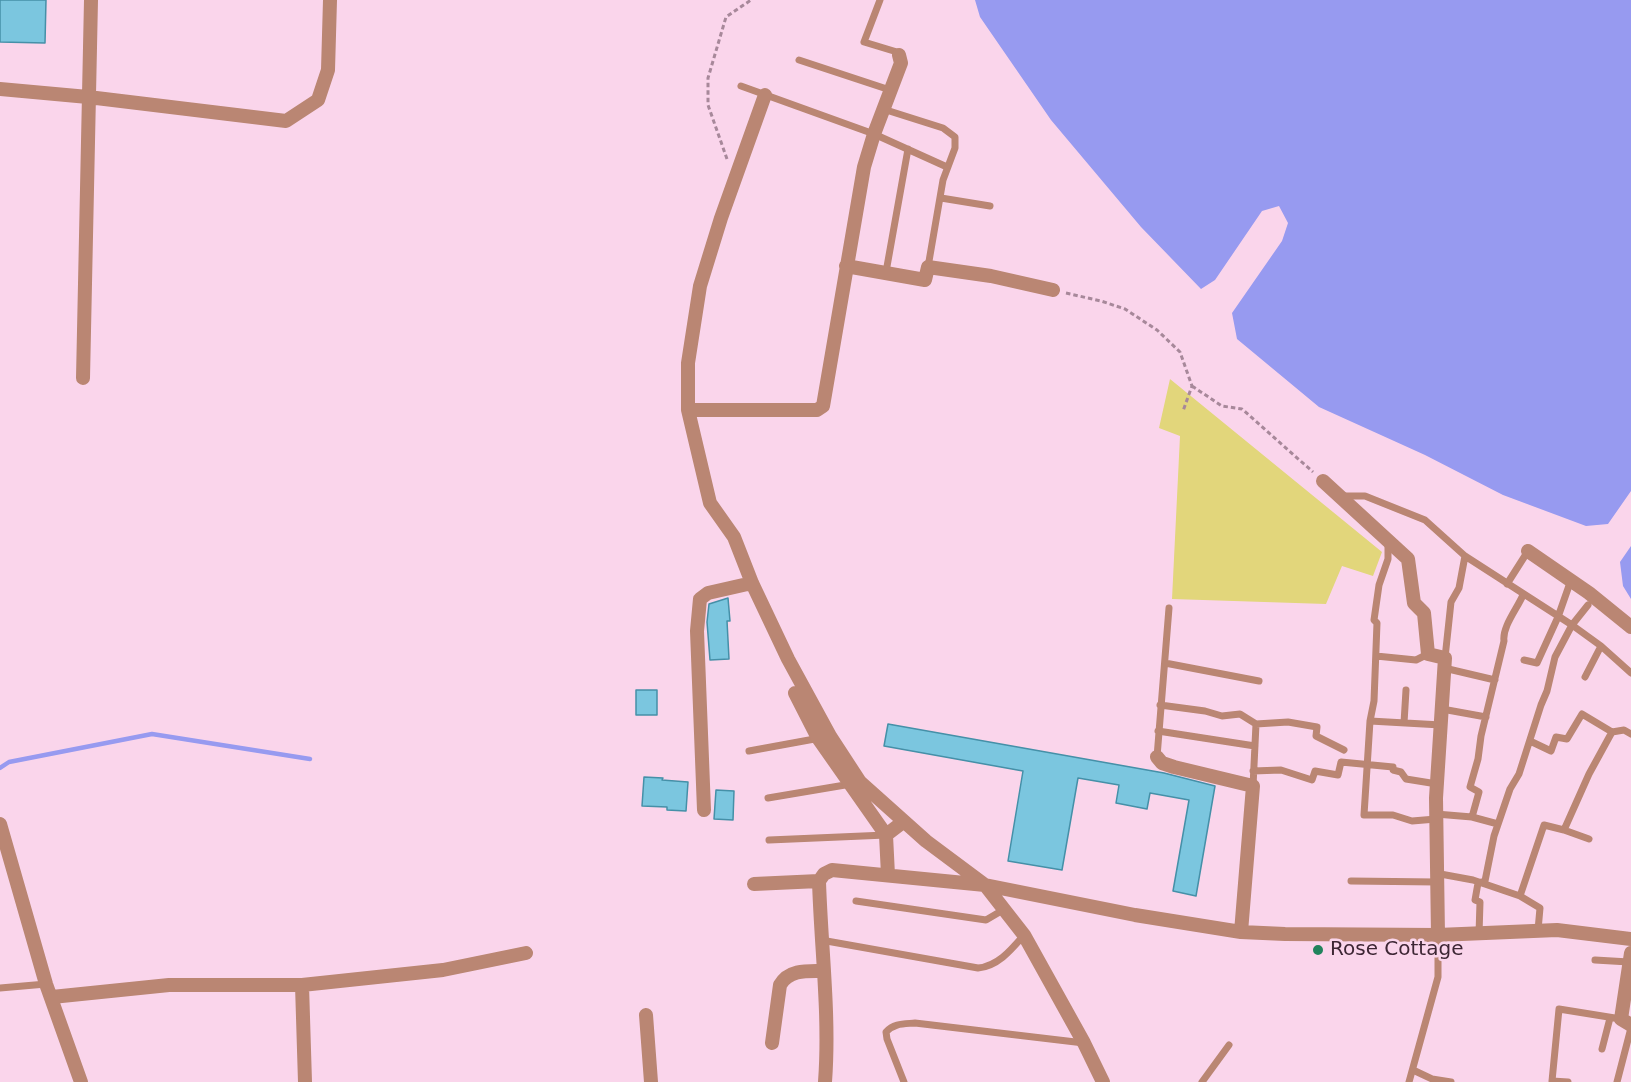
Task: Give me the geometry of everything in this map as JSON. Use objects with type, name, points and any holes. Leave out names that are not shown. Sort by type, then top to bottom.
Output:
[{"type":"street","points":[[83,378],[91,0]]},
{"type":"street","points":[[0,89],[88,97],[286,122],[318,100],[328,70],[330,0]]},
{"type":"street","points":[[688,410],[821,409],[864,168],[874,134],[901,63],[899,56]]},
{"type":"street","points":[[765,95],[700,286],[688,363],[688,410],[710,503],[734,537],[752,583],[824,737]]},
{"type":"street","points":[[846,266],[925,280],[928,267],[991,276],[1053,290]]},
{"type":"street","points":[[1323,481],[1408,559],[1414,603],[1424,612],[1428,654],[1445,663],[1436,816],[1438,935]]},
{"type":"street","points":[[1528,551],[1571,580],[1631,627]]},
{"type":"street","points":[[704,810],[697,632],[700,599],[708,593],[752,583]]},
{"type":"street","points":[[795,693],[886,835],[888,875]]},
{"type":"street","points":[[1157,757],[1162,763],[1174,767],[1253,786],[1241,932]]},
{"type":"street","points":[[854,783],[985,885],[1024,935],[1103,1082]]},
{"type":"street","points":[[886,835],[903,822]]},
{"type":"street","points":[[0,824],[49,990],[81,1082]]},
{"type":"street","points":[[825,1082],[824,971],[820,939],[819,881],[824,874],[832,870],[985,885],[1135,915],[1241,932],[1438,935],[1557,930],[1631,939]]},
{"type":"street","points":[[754,884],[819,881]]},
{"type":"street","points":[[49,990],[170,985],[302,984],[443,970],[526,953]]},
{"type":"street","points":[[1623,1022],[1630,958]]},
{"type":"street","points":[[772,1043],[780,986],[783,980],[798,972],[824,971]]},
{"type":"street","points":[[302,984],[305,1082]]},
{"type":"street","points":[[646,1016],[651,1082]]},
{"type":"lane","points":[[880,0],[864,42],[897,52],[899,56]]},
{"type":"lane","points":[[799,60],[890,90]]},
{"type":"lane","points":[[741,86],[874,134],[947,167]]},
{"type":"lane","points":[[883,109],[943,128],[955,137],[955,148],[947,167],[928,267]]},
{"type":"lane","points":[[886,272],[908,149]]},
{"type":"lane","points":[[941,198],[990,206]]},
{"type":"lane","points":[[1340,495],[1365,496],[1425,520],[1466,556],[1601,646],[1631,674]]},
{"type":"lane","points":[[1388,540],[1389,559],[1379,585],[1374,620],[1377,623],[1374,701],[1366,763],[1364,815],[1393,815],[1412,821],[1436,816],[1472,817],[1498,824]]},
{"type":"lane","points":[[1508,584],[1528,551]]},
{"type":"lane","points":[[1466,556],[1459,588],[1451,602],[1445,663],[1495,680]]},
{"type":"lane","points":[[1524,660],[1537,663],[1558,617],[1571,580]]},
{"type":"lane","points":[[1472,817],[1479,792],[1470,787],[1504,641],[1503,635],[1508,620],[1514,615],[1523,595]]},
{"type":"lane","points":[[1478,883],[1485,881],[1498,824],[1510,789],[1520,774],[1547,691],[1555,657],[1572,625],[1588,605]]},
{"type":"lane","points":[[1157,757],[1169,608]]},
{"type":"lane","points":[[1585,677],[1601,646]]},
{"type":"lane","points":[[1376,656],[1416,660],[1428,654]]},
{"type":"lane","points":[[1165,663],[1259,681]]},
{"type":"lane","points":[[1404,723],[1406,690]]},
{"type":"lane","points":[[1160,705],[1205,711],[1222,716],[1240,714],[1256,724],[1288,722],[1317,727],[1316,736],[1344,750]]},
{"type":"lane","points":[[1442,709],[1486,717]]},
{"type":"lane","points":[[1530,741],[1551,751],[1556,737],[1568,739],[1582,714],[1612,732],[1624,730],[1631,734]]},
{"type":"lane","points":[[1370,721],[1441,725]]},
{"type":"lane","points":[[1253,786],[1256,724]]},
{"type":"lane","points":[[1158,731],[1255,746]]},
{"type":"lane","points":[[1564,830],[1589,774],[1612,732]]},
{"type":"lane","points":[[749,751],[824,737]]},
{"type":"lane","points":[[1253,771],[1281,770],[1312,780],[1315,771],[1338,775],[1341,762],[1366,763],[1393,766],[1393,770],[1401,772],[1406,779],[1437,784]]},
{"type":"lane","points":[[768,798],[854,783]]},
{"type":"lane","points":[[1520,896],[1544,825],[1589,839]]},
{"type":"lane","points":[[769,840],[886,835]]},
{"type":"lane","points":[[1351,880],[1436,877],[1473,880],[1520,896],[1540,908],[1538,931]]},
{"type":"lane","points":[[1478,883],[1475,900],[1480,902],[1479,934]]},
{"type":"lane","points":[[856,901],[986,920],[1003,910]]},
{"type":"lane","points":[[820,939],[978,968],[991,967],[1024,935]]},
{"type":"lane","points":[[1409,1082],[1438,977],[1438,935]]},
{"type":"lane","points":[[1595,960],[1630,958]]},
{"type":"lane","points":[[0,987],[49,990]]},
{"type":"lane","points":[[1568,1082],[1552,1081],[1559,1009],[1623,1022]]},
{"type":"lane","points":[[1602,1049],[1623,1022]]},
{"type":"lane","points":[[1617,1082],[1623,1022]]},
{"type":"lane","points":[[904,1082],[886,1040],[886,1032],[891,1026],[915,1023],[1084,1043]]},
{"type":"lane","points":[[1202,1082],[1229,1045]]},
{"type":"lane","points":[[1413,1070],[1432,1079],[1451,1082]]},
{"type":"path","points":[[732,187],[729,165],[708,105],[708,78],[726,17],[751,0]]},
{"type":"path","points":[[1053,290],[1125,309],[1157,330],[1180,352],[1192,386],[1222,406],[1242,409],[1323,481]]},
{"type":"path","points":[[1183,411],[1192,386]]},
{"type":"shaded area","points":[[1170,379],[1382,552],[1373,576],[1342,566],[1326,604],[1172,599],[1180,436],[1159,428]]},
{"type":"water","points":[[975,0],[1631,0],[1631,491],[1608,524],[1586,526],[1503,495],[1425,455],[1319,407],[1237,339],[1232,313],[1282,241],[1288,223],[1279,206],[1262,211],[1215,280],[1201,289],[1141,227],[1051,120],[980,17]]},
{"type":"water","points":[[1631,546],[1631,599],[1623,586],[1620,562]]},
{"type":"building","points":[[0,0],[46,0],[45,43],[0,42]]},
{"type":"building","points":[[728,598],[729,659],[710,660],[707,622],[709,604]]},
{"type":"building","points":[[636,690],[657,690],[657,715],[636,715]]},
{"type":"building","points":[[888,724],[1164,773],[1215,786],[1196,896],[1173,891],[1189,800],[1150,793],[1147,809],[1116,803],[1119,785],[1078,778],[1062,870],[1008,861],[1023,771],[884,746]]},
{"type":"building","points":[[644,777],[688,782],[686,811],[667,810],[667,807],[642,806]]},
{"type":"building","points":[[716,790],[734,791],[733,820],[714,819]]},
{"type":"waterway","points":[[0,768],[9,762],[152,734],[310,759]]},
{"type":"place","name":"Rose Cottage","points":[[1318,950]]}]
